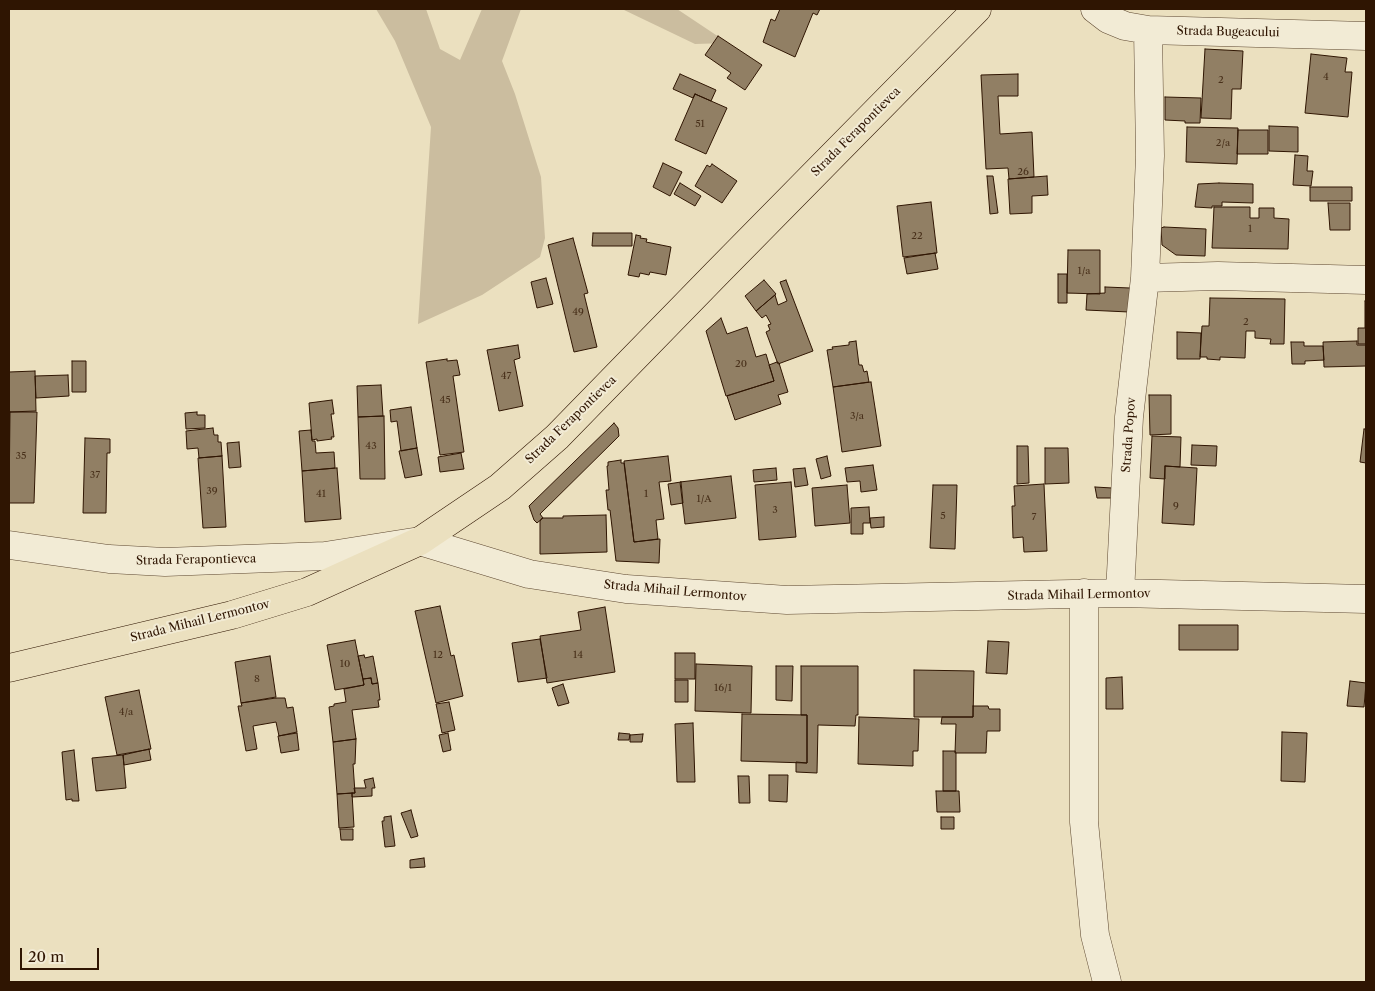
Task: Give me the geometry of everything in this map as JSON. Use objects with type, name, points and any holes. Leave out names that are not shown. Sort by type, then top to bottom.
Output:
[{"type":"main road","name":"Strada Ferapontievca","points":[[420,541],[500,487],[557,438],[977,9]]},
{"type":"main road","name":"Strada Mihail Lermontov","points":[[9,668],[232,615],[307,592],[420,541]]},
{"type":"street","name":"Strada Bugeacului","points":[[1095,9],[1108,19],[1125,26],[1148,30],[1366,36]]},
{"type":"street","name":"Strada Popov","points":[[1120,593],[1129,417],[1145,278],[1150,156],[1148,30]]},
{"type":"street","points":[[1145,278],[1218,276],[1366,280]]},
{"type":"street","name":"Strada Ferapontievca","points":[[9,545],[110,559],[165,562],[325,556],[420,541]]},
{"type":"street","name":"Strada Mihail Lermontov","points":[[420,541],[529,574],[636,590],[787,600],[1120,593],[1366,599]]},
{"type":"street","points":[[1084,594],[1084,822],[1095,935],[1107,982]]},
{"type":"shaded area","points":[[376,9],[426,9],[440,49],[460,60],[482,9],[521,9],[502,61],[515,94],[541,177],[545,238],[540,257],[482,295],[418,324],[431,127],[395,41]]},
{"type":"shaded area","points":[[622,9],[677,9],[728,43],[695,44]]},
{"type":"building","points":[[780,9],[820,9],[817,15],[813,13],[795,57],[763,42],[771,19],[775,21]]},
{"type":"building","points":[[718,36],[762,65],[745,90],[727,78],[731,73],[705,55]]},
{"type":"building","points":[[1205,49],[1243,51],[1241,89],[1232,89],[1231,119],[1201,118]]},
{"type":"building","points":[[1311,54],[1347,58],[1345,72],[1352,72],[1348,117],[1305,113]]},
{"type":"building","points":[[680,74],[716,90],[711,101],[695,94],[693,98],[673,89]]},
{"type":"building","points":[[1018,74],[1018,96],[998,96],[1000,134],[1032,132],[1034,177],[1009,179],[1008,168],[986,169],[981,75]]},
{"type":"building","points":[[695,94],[727,108],[706,154],[675,140]]},
{"type":"building","points":[[1165,97],[1201,98],[1200,123],[1165,120]]},
{"type":"building","points":[[1269,126],[1298,127],[1298,152],[1269,151]]},
{"type":"building","points":[[1187,127],[1238,128],[1237,164],[1186,162]]},
{"type":"building","points":[[1238,130],[1268,130],[1268,154],[1237,154]]},
{"type":"building","points":[[1295,155],[1308,156],[1307,171],[1313,171],[1311,186],[1293,185]]},
{"type":"building","points":[[663,163],[682,172],[670,196],[653,187]]},
{"type":"building","points":[[712,164],[737,181],[722,203],[695,186],[707,165],[710,167]]},
{"type":"building","points":[[987,176],[993,176],[998,213],[990,214]]},
{"type":"building","points":[[1047,176],[1048,195],[1032,196],[1032,213],[1010,214],[1008,179]]},
{"type":"building","points":[[680,183],[701,196],[695,206],[674,194]]},
{"type":"building","points":[[1198,184],[1253,184],[1253,203],[1222,202],[1222,206],[1212,206],[1212,208],[1195,207]]},
{"type":"building","points":[[1310,187],[1352,187],[1352,201],[1310,201]]},
{"type":"building","points":[[931,202],[937,253],[903,257],[897,206]]},
{"type":"building","points":[[1328,203],[1350,203],[1350,230],[1330,230]]},
{"type":"building","points":[[1214,207],[1250,207],[1250,218],[1259,218],[1259,208],[1274,208],[1274,218],[1289,219],[1288,249],[1212,248]]},
{"type":"building","points":[[1161,228],[1206,229],[1205,256],[1176,255],[1162,245]]},
{"type":"building","points":[[593,233],[632,233],[632,246],[592,246]]},
{"type":"building","points":[[636,235],[647,239],[646,242],[671,247],[666,275],[650,272],[649,275],[640,273],[639,277],[628,275]]},
{"type":"building","points":[[573,238],[588,293],[584,294],[597,347],[574,352],[548,245]]},
{"type":"building","points":[[1068,250],[1100,250],[1100,294],[1067,293]]},
{"type":"building","points":[[935,253],[938,269],[907,274],[904,258]]},
{"type":"building","points":[[1058,274],[1067,274],[1067,303],[1058,303]]},
{"type":"building","points":[[546,278],[553,304],[537,308],[531,282]]},
{"type":"building","points":[[764,280],[776,294],[756,311],[745,296]]},
{"type":"building","points":[[786,280],[813,351],[778,364],[766,332],[770,330],[768,325],[771,324],[766,315],[762,318],[756,311],[775,295],[778,305],[787,301],[780,282]]},
{"type":"building","points":[[1105,287],[1130,288],[1129,312],[1086,310],[1087,294],[1105,293]]},
{"type":"building","points":[[1210,298],[1285,299],[1284,344],[1270,344],[1271,339],[1255,338],[1255,331],[1246,331],[1245,358],[1220,357],[1220,360],[1200,357],[1202,326],[1209,326]]},
{"type":"building","points":[[1365,301],[1366,344],[1358,344],[1358,328],[1365,328]]},
{"type":"building","points":[[721,318],[727,334],[747,327],[756,357],[766,354],[774,381],[726,396],[706,331]]},
{"type":"building","points":[[1177,332],[1201,333],[1200,359],[1177,359]]},
{"type":"building","points":[[856,341],[859,365],[862,365],[864,372],[867,371],[869,382],[833,387],[827,350],[833,349],[832,347],[849,345],[849,342]]},
{"type":"building","points":[[1357,341],[1357,345],[1366,345],[1366,366],[1324,367],[1323,342]]},
{"type":"building","points":[[1291,342],[1304,342],[1304,346],[1323,346],[1324,360],[1305,361],[1305,364],[1292,364]]},
{"type":"building","points":[[518,345],[520,358],[514,360],[523,406],[499,411],[487,350]]},
{"type":"building","points":[[447,359],[447,361],[457,360],[460,375],[453,376],[464,452],[440,455],[426,362]]},
{"type":"building","points":[[72,361],[86,361],[86,392],[72,392]]},
{"type":"building","points":[[779,363],[788,392],[778,395],[781,404],[735,420],[727,396],[774,381],[769,365]]},
{"type":"building","points":[[35,371],[36,411],[9,412],[9,372]]},
{"type":"building","points":[[68,375],[69,396],[36,398],[35,376]]},
{"type":"building","points":[[871,382],[881,446],[842,452],[833,387]]},
{"type":"building","points":[[381,385],[383,416],[358,417],[357,386]]},
{"type":"building","points":[[1149,395],[1171,395],[1171,434],[1150,435]]},
{"type":"building","points":[[332,400],[334,414],[331,414],[334,437],[331,437],[332,439],[312,440],[309,403]]},
{"type":"building","points":[[411,407],[417,448],[401,451],[397,421],[391,422],[390,410]]},
{"type":"building","points":[[10,412],[37,412],[34,503],[9,503]]},
{"type":"building","points":[[197,412],[197,415],[205,415],[205,428],[186,429],[185,413]]},
{"type":"building","points":[[384,416],[385,479],[360,479],[358,417]]},
{"type":"building","points":[[614,423],[618,428],[619,436],[540,514],[543,518],[537,523],[529,506]]},
{"type":"building","points":[[213,428],[214,435],[218,435],[218,442],[221,442],[222,456],[199,458],[198,448],[187,449],[186,431]]},
{"type":"building","points":[[1364,429],[1366,429],[1366,463],[1360,462]]},
{"type":"building","points":[[311,430],[312,441],[315,441],[316,453],[334,452],[335,468],[302,471],[299,431]]},
{"type":"building","points":[[1152,436],[1181,437],[1180,467],[1165,466],[1165,479],[1150,478]]},
{"type":"building","points":[[85,438],[110,439],[110,453],[107,453],[106,513],[83,513]]},
{"type":"building","points":[[239,442],[241,467],[229,468],[227,443]]},
{"type":"building","points":[[1192,445],[1217,446],[1216,466],[1191,465]]},
{"type":"building","points":[[1017,446],[1028,446],[1029,483],[1017,484]]},
{"type":"building","points":[[417,448],[422,475],[405,478],[399,451]]},
{"type":"building","points":[[1045,448],[1068,448],[1069,483],[1045,484]]},
{"type":"building","points":[[461,453],[464,469],[440,472],[438,457]]},
{"type":"building","points":[[222,456],[226,527],[203,528],[198,458]]},
{"type":"building","points":[[668,456],[671,481],[659,482],[664,519],[656,520],[658,539],[634,542],[624,461]]},
{"type":"building","points":[[827,456],[831,476],[821,479],[816,459]]},
{"type":"building","points":[[621,460],[621,463],[624,463],[634,542],[660,539],[659,563],[616,561],[606,490],[609,490],[607,466],[608,462]]},
{"type":"building","points":[[873,465],[877,490],[861,492],[860,481],[847,482],[845,468]]},
{"type":"building","points":[[1165,466],[1197,468],[1194,525],[1162,523]]},
{"type":"building","points":[[337,468],[341,519],[305,522],[302,471]]},
{"type":"building","points":[[776,468],[777,480],[754,482],[753,470]]},
{"type":"building","points":[[805,468],[808,485],[795,487],[793,469]]},
{"type":"building","points":[[731,476],[736,518],[685,524],[680,482]]},
{"type":"building","points":[[681,482],[683,503],[671,505],[668,484]]},
{"type":"building","points":[[791,482],[796,537],[759,540],[755,485]]},
{"type":"building","points":[[1044,484],[1047,551],[1024,552],[1023,537],[1013,538],[1012,506],[1015,506],[1014,486]]},
{"type":"building","points":[[847,485],[850,523],[815,526],[812,488]]},
{"type":"building","points":[[933,485],[957,485],[955,549],[930,548]]},
{"type":"building","points":[[1095,487],[1112,488],[1112,498],[1097,498]]},
{"type":"building","points":[[869,507],[870,523],[863,523],[863,534],[851,534],[851,508]]},
{"type":"building","points":[[606,515],[607,552],[540,554],[540,521],[542,518]]},
{"type":"building","points":[[884,517],[884,527],[871,528],[870,518]]},
{"type":"building","points":[[440,606],[451,656],[454,655],[463,696],[436,703],[415,611]]},
{"type":"building","points":[[605,607],[615,672],[547,683],[540,636],[581,630],[578,612]]},
{"type":"building","points":[[1179,625],[1238,625],[1238,650],[1179,650]]},
{"type":"building","points":[[540,639],[547,678],[518,682],[512,643]]},
{"type":"building","points":[[355,640],[364,685],[335,690],[327,645]]},
{"type":"building","points":[[988,641],[1009,642],[1007,674],[986,673]]},
{"type":"building","points":[[675,653],[695,653],[695,679],[675,679]]},
{"type":"building","points":[[364,655],[365,658],[373,656],[378,683],[372,684],[371,678],[363,679],[358,656]]},
{"type":"building","points":[[270,656],[276,697],[241,703],[235,662]]},
{"type":"building","points":[[696,664],[752,666],[751,713],[695,711]]},
{"type":"building","points":[[776,666],[793,666],[792,701],[776,700]]},
{"type":"building","points":[[801,666],[858,666],[858,715],[856,715],[855,726],[818,725],[817,773],[796,772],[796,762],[807,763],[807,715],[801,715]]},
{"type":"building","points":[[914,670],[974,671],[973,717],[914,717]]},
{"type":"building","points":[[1122,677],[1123,709],[1106,709],[1106,678]]},
{"type":"building","points":[[371,678],[372,684],[378,683],[379,707],[352,710],[356,739],[333,742],[329,707],[346,702],[344,689],[364,685],[363,679]]},
{"type":"building","points":[[675,680],[688,680],[688,702],[675,702]]},
{"type":"building","points":[[1350,681],[1366,683],[1364,707],[1347,706]]},
{"type":"building","points":[[563,684],[569,703],[558,706],[552,688]]},
{"type":"building","points":[[139,690],[151,749],[117,755],[105,697]]},
{"type":"building","points":[[285,698],[287,708],[293,707],[297,732],[279,736],[276,722],[253,726],[257,749],[246,751],[238,706],[242,706],[241,703]]},
{"type":"building","points":[[449,702],[455,730],[442,733],[436,704]]},
{"type":"building","points":[[973,706],[988,706],[989,709],[1000,709],[1000,731],[987,731],[986,753],[955,753],[956,724],[941,724],[942,717],[973,717]]},
{"type":"building","points":[[742,714],[807,715],[807,763],[741,761]]},
{"type":"building","points":[[859,717],[919,719],[918,751],[913,751],[913,766],[858,764]]},
{"type":"building","points":[[693,723],[695,782],[677,782],[675,724]]},
{"type":"building","points":[[1282,732],[1307,733],[1305,782],[1281,781]]},
{"type":"building","points":[[297,733],[299,750],[281,753],[278,736]]},
{"type":"building","points":[[448,733],[451,750],[443,752],[439,735]]},
{"type":"building","points":[[619,733],[630,734],[629,740],[618,740]]},
{"type":"building","points":[[643,734],[642,742],[630,742],[630,735]]},
{"type":"building","points":[[356,739],[355,764],[353,764],[355,793],[337,794],[333,742]]},
{"type":"building","points":[[149,749],[151,760],[124,765],[123,755]]},
{"type":"building","points":[[74,750],[79,801],[66,800],[62,752]]},
{"type":"building","points":[[943,751],[955,751],[956,753],[956,791],[943,791]]},
{"type":"building","points":[[123,755],[126,788],[96,791],[92,758]]},
{"type":"building","points":[[769,775],[788,775],[787,802],[769,801]]},
{"type":"building","points":[[738,776],[749,776],[750,803],[739,803]]},
{"type":"building","points":[[373,778],[375,788],[372,788],[372,796],[352,797],[352,793],[355,793],[354,788],[366,788],[364,780]]},
{"type":"building","points":[[936,791],[959,791],[960,812],[937,812]]},
{"type":"building","points":[[352,793],[354,827],[339,828],[337,794]]},
{"type":"building","points":[[411,810],[418,836],[411,838],[401,813]]},
{"type":"building","points":[[391,816],[395,846],[385,847],[382,821],[384,821],[384,817]]},
{"type":"building","points":[[941,817],[954,817],[954,829],[941,829]]},
{"type":"building","points":[[340,829],[353,829],[353,840],[341,840]]},
{"type":"building","points":[[424,858],[425,867],[410,868],[410,860]]}]
